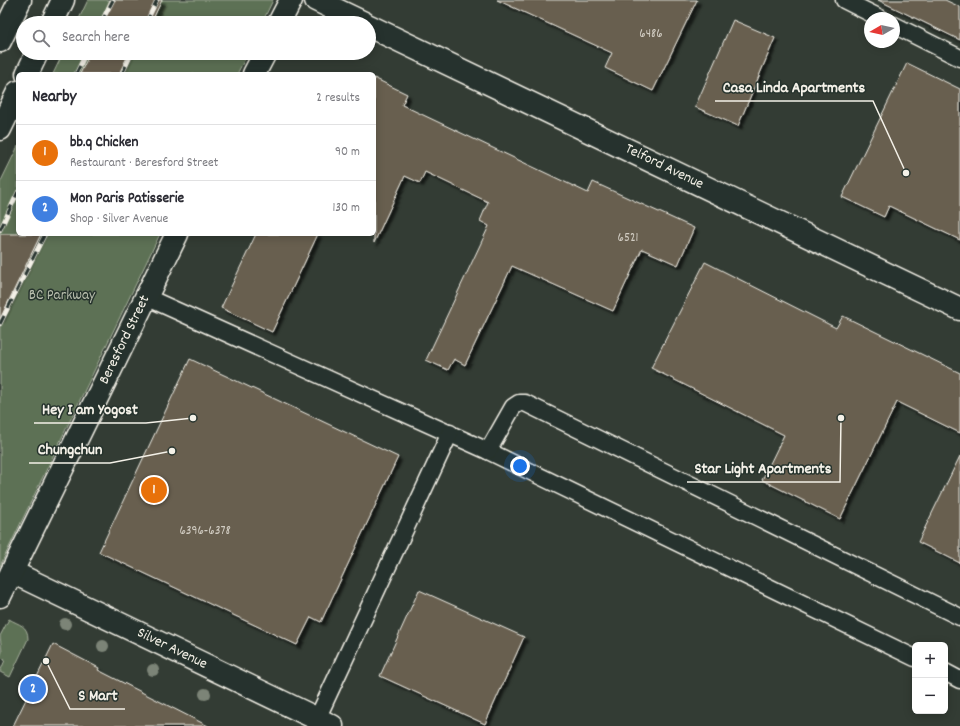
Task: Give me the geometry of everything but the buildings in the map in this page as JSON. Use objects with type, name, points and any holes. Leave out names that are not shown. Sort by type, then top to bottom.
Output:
[{"type":"street","points":[[0,41],[20,0]]},
{"type":"street","points":[[55,16],[63,0]]},
{"type":"street","points":[[282,16],[290,0]]},
{"type":"street","points":[[316,0],[349,16]]},
{"type":"street","name":"Telford Avenue","points":[[376,29],[960,309]]},
{"type":"street","points":[[28,72],[34,60]]},
{"type":"street","points":[[255,72],[261,60]]},
{"type":"street","points":[[0,129],[16,96]]},
{"type":"street","name":"Beresford Street","points":[[0,596],[176,236]]},
{"type":"street","name":"Silver Avenue","points":[[12,572],[324,723]]},
{"type":"lane","points":[[844,0],[868,12]]},
{"type":"lane","points":[[900,28],[960,58]]},
{"type":"lane","points":[[146,297],[488,450],[912,657]]},
{"type":"lane","points":[[488,450],[513,407],[518,403],[525,403],[960,617]]},
{"type":"lane","points":[[324,723],[450,433]]},
{"type":"lane","points":[[948,674],[960,680]]},
{"type":"green space","points":[[88,0],[273,0],[265,16],[80,16]]},
{"type":"green space","points":[[60,60],[244,60],[238,72],[54,72]]},
{"type":"green space","name":"BC Parkway","points":[[16,150],[16,236],[159,236],[0,566],[0,183]]},
{"type":"green space","points":[[9,619],[25,628],[28,634],[28,639],[10,677],[0,672],[5,660],[0,657],[2,652],[0,636]]},
{"type":"railway","points":[[105,16],[113,0]]},
{"type":"railway","points":[[149,16],[157,0]]},
{"type":"railway","points":[[77,72],[83,60]]},
{"type":"railway","points":[[123,72],[129,60]]},
{"type":"railway","points":[[0,230],[16,196]]},
{"type":"railway","points":[[0,324],[44,236]]},
{"type":"place","name":"Casa Linda Apartments","points":[[906,173]]},
{"type":"place","name":"Hey I am Yogost","points":[[193,418]]},
{"type":"place","name":"Star Light Apartments","points":[[841,418]]},
{"type":"place","name":"Chungchun","points":[[172,451]]},
{"type":"place","name":"bb.q Chicken","points":[[154,490]]},
{"type":"place","name":"S Mart","points":[[46,661]]},
{"type":"place","name":"Mon Paris Patisserie","points":[[33,689]]}]
